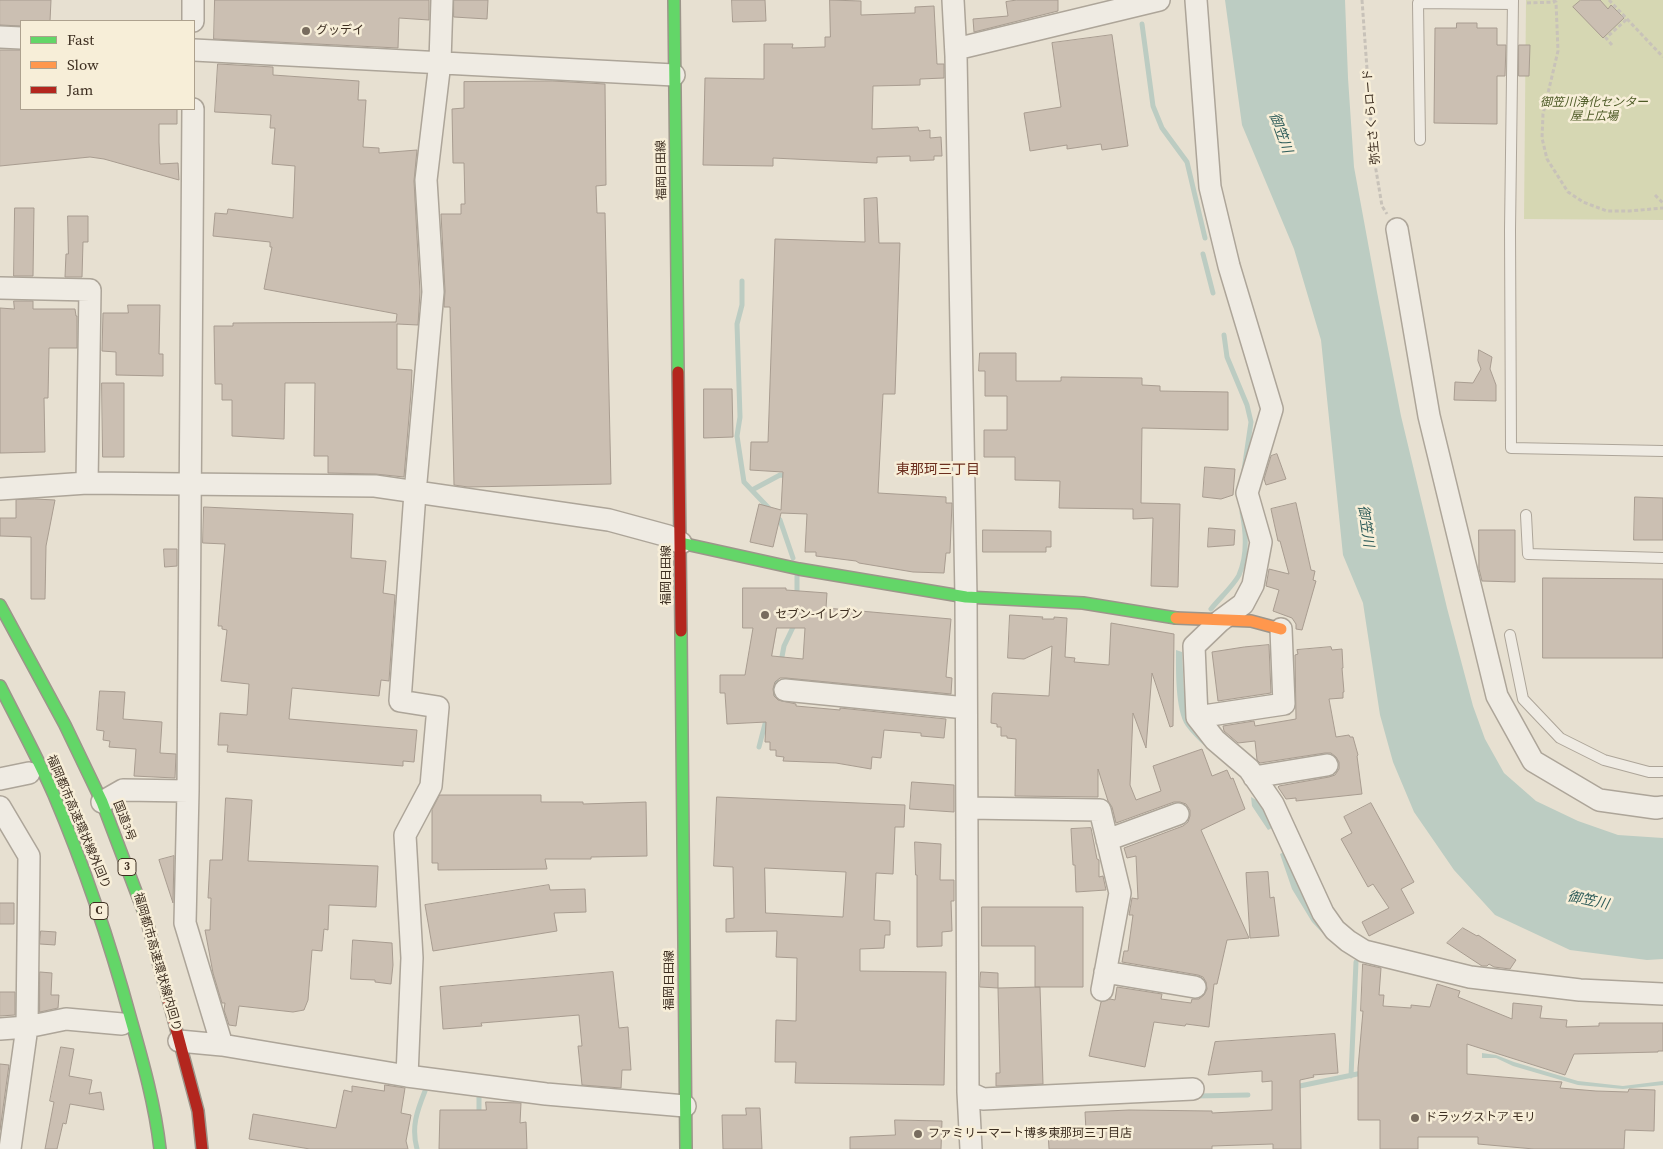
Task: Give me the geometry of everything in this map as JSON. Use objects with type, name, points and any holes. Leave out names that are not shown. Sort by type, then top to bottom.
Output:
[{"type":"main road","name":"福岡日田線","points":[[674,0],[686,1149]]},
{"type":"main road","points":[[680,543],[799,569],[966,597],[1083,603],[1181,619],[1251,621],[1281,629]]},
{"type":"main road","name":"国道3号","points":[[0,605],[65,725],[102,802],[146,918],[198,1111],[202,1149]]},
{"type":"main road","points":[[0,628],[17,657],[34,693]]},
{"type":"main road","name":"福岡都市高速環状線外回り","points":[[0,686],[53,793],[94,895],[120,978],[138,1045],[157,1124],[160,1149]]},
{"type":"main road","points":[[112,996],[124,1034]]},
{"type":"street","points":[[193,0],[193,20]]},
{"type":"street","points":[[407,1076],[412,958],[405,835],[431,786],[438,707],[400,702],[415,493],[433,292],[426,180],[440,62],[442,0]]},
{"type":"street","points":[[953,0],[956,49],[966,597],[968,1092],[971,1149]]},
{"type":"street","points":[[956,49],[1159,0]]},
{"type":"street","points":[[1196,0],[1210,187],[1229,266],[1272,410],[1247,493],[1261,542],[1253,585],[1243,604],[1220,621],[1194,646],[1197,717],[1215,740],[1249,769],[1273,804],[1323,913],[1348,942],[1364,950],[1470,977],[1580,990],[1663,994]]},
{"type":"street","points":[[0,37],[20,38]]},
{"type":"street","points":[[195,50],[674,75]]},
{"type":"street","points":[[193,110],[188,791],[185,923],[222,1045]]},
{"type":"street","points":[[1397,229],[1429,416],[1498,696],[1533,761],[1599,800],[1663,808]]},
{"type":"street","points":[[0,288],[90,290],[87,482]]},
{"type":"street","points":[[0,489],[87,482],[190,485],[375,486],[609,520],[668,536],[680,543]]},
{"type":"street","points":[[1197,717],[1284,704],[1281,629]]},
{"type":"street","points":[[784,690],[966,708]]},
{"type":"street","points":[[1254,776],[1327,765]]},
{"type":"street","points":[[0,779],[29,773]]},
{"type":"street","points":[[102,802],[123,790],[188,791]]},
{"type":"street","points":[[0,807],[30,856],[27,1027],[10,1149]]},
{"type":"street","points":[[967,808],[1100,810],[1120,893],[1104,981],[1195,987]]},
{"type":"street","points":[[1108,840],[1178,814]]},
{"type":"street","points":[[0,1029],[27,1027],[66,1019],[124,1034]]},
{"type":"street","points":[[178,1041],[222,1045],[407,1076],[546,1094],[685,1106]]},
{"type":"street","points":[[968,1092],[983,1099],[1193,1088]]},
{"type":"lane","points":[[1420,140],[1418,3],[1513,2],[1510,230],[1511,448],[1663,452]]},
{"type":"lane","points":[[1526,515],[1528,554],[1663,558]]},
{"type":"lane","points":[[1510,635],[1523,699],[1560,738],[1604,760],[1649,772],[1663,772]]},
{"type":"path","name":"弥生さくらロード","points":[[1362,0],[1373,152],[1382,206],[1397,229]]},
{"type":"path","points":[[1609,0],[1663,57]]},
{"type":"path","points":[[1513,2],[1555,1],[1558,51],[1547,93],[1542,138],[1547,159],[1556,176],[1568,192],[1583,202],[1607,210],[1629,212],[1663,208]]},
{"type":"path","points":[[1612,45],[1606,38],[1627,19]]},
{"type":"path","points":[[1655,195],[1663,203]]},
{"type":"green space","name":"御笠川浄化センター 屋上広場","points":[[1526,0],[1663,0],[1663,220],[1524,219]]},
{"type":"water","name":"御笠川","points":[[1225,0],[1345,0],[1354,167],[1401,416],[1447,608],[1473,706],[1485,739],[1504,773],[1536,801],[1578,821],[1618,835],[1663,838],[1663,959],[1647,960],[1570,950],[1495,915],[1454,870],[1414,812],[1393,762],[1380,715],[1363,603],[1343,555],[1321,340],[1294,249],[1242,125]]},
{"type":"water","points":[[1176,650],[1182,652],[1184,692],[1192,720],[1189,725],[1226,763],[1195,737],[1182,719],[1177,690]]},
{"type":"water","points":[[1251,797],[1263,804],[1274,827],[1268,830],[1252,806]]},
{"type":"water","points":[[1286,851],[1335,939],[1331,942],[1312,922],[1292,889],[1280,854]]},
{"type":"water","points":[[1482,1053],[1496,1055],[1578,1081],[1623,1086],[1663,1081],[1663,1085],[1623,1089],[1578,1085],[1513,1066],[1496,1058],[1482,1058]]},
{"type":"building","points":[[0,0],[51,0],[50,20],[20,20],[20,26],[0,25]]},
{"type":"building","name":"グッデイ","points":[[215,0],[429,0],[429,20],[399,18],[398,48],[214,39]]},
{"type":"building","points":[[454,0],[488,0],[487,19],[454,17]]},
{"type":"building","points":[[732,0],[765,0],[766,21],[733,22]]},
{"type":"building","points":[[830,0],[861,1],[861,15],[915,13],[915,7],[934,6],[937,64],[944,64],[944,78],[920,79],[920,85],[873,86],[872,129],[918,127],[919,131],[930,130],[930,138],[941,137],[942,156],[934,156],[934,160],[910,161],[910,156],[877,157],[877,163],[773,158],[773,166],[703,165],[705,78],[764,79],[764,44],[793,44],[792,48],[825,47],[825,37],[830,37]]},
{"type":"building","points":[[1017,0],[1058,0],[1058,11],[974,32],[973,19],[1008,16],[1006,2]]},
{"type":"building","points":[[1581,0],[1600,0],[1608,9],[1611,5],[1624,18],[1603,38],[1573,7]]},
{"type":"building","points":[[1457,23],[1477,23],[1477,28],[1497,28],[1497,45],[1506,45],[1505,76],[1497,76],[1497,124],[1434,123],[1435,28],[1456,28]]},
{"type":"building","points":[[1112,35],[1128,146],[1102,150],[1101,144],[1067,149],[1067,145],[1030,151],[1024,113],[1061,107],[1052,43]]},
{"type":"building","points":[[1519,45],[1530,45],[1529,76],[1519,76]]},
{"type":"building","points":[[0,50],[20,50],[20,110],[177,110],[177,124],[159,124],[159,142],[160,164],[178,163],[179,180],[104,159],[90,157],[0,166]]},
{"type":"building","points":[[218,64],[273,67],[273,75],[359,81],[358,100],[366,100],[363,147],[379,148],[379,153],[417,150],[414,181],[420,292],[418,325],[397,324],[397,369],[412,370],[404,477],[328,473],[328,456],[314,456],[315,383],[285,383],[284,439],[232,436],[232,400],[222,400],[222,384],[215,384],[214,326],[233,326],[233,323],[396,322],[397,314],[264,289],[272,247],[270,247],[270,242],[213,236],[215,213],[227,214],[228,209],[293,218],[295,166],[272,164],[275,128],[270,128],[271,115],[215,112]]},
{"type":"building","points":[[553,81],[605,84],[606,185],[596,186],[597,213],[605,213],[611,484],[468,487],[454,485],[450,307],[444,307],[445,291],[441,214],[461,214],[461,204],[465,204],[464,163],[453,163],[452,109],[464,108],[464,82]]},
{"type":"building","points":[[877,198],[879,243],[900,243],[895,394],[883,394],[878,493],[946,497],[946,503],[952,503],[950,553],[946,553],[944,573],[913,572],[856,561],[816,556],[816,552],[805,552],[807,514],[781,513],[773,547],[750,542],[759,504],[781,510],[783,472],[750,470],[751,442],[768,442],[775,239],[865,242],[864,199]]},
{"type":"building","points":[[15,208],[34,208],[33,276],[14,276]]},
{"type":"building","points":[[68,216],[88,216],[88,242],[83,242],[82,277],[65,277],[66,254],[68,254]]},
{"type":"building","points":[[14,301],[33,301],[33,309],[75,309],[77,316],[77,348],[49,348],[48,398],[44,398],[45,452],[0,453],[0,308],[14,309]]},
{"type":"building","points":[[128,305],[160,305],[159,354],[163,354],[163,376],[116,375],[116,352],[102,351],[103,313],[128,313]]},
{"type":"building","points":[[1479,350],[1492,357],[1490,369],[1496,385],[1496,401],[1454,400],[1455,382],[1473,383],[1481,369],[1478,361]]},
{"type":"building","points":[[980,353],[1016,353],[1016,381],[1061,381],[1061,377],[1142,378],[1142,385],[1160,386],[1160,391],[1228,392],[1228,430],[1142,428],[1141,503],[1180,504],[1178,587],[1151,586],[1153,518],[1133,519],[1133,509],[1059,508],[1060,481],[1015,480],[1015,457],[984,457],[984,430],[1007,430],[1007,396],[985,396],[985,371],[979,371]]},
{"type":"building","points":[[102,383],[124,383],[124,457],[103,457]]},
{"type":"building","points":[[704,389],[732,389],[733,437],[704,438]]},
{"type":"building","points":[[1277,454],[1286,479],[1266,485],[1264,479],[1271,456]]},
{"type":"building","points":[[1205,467],[1235,469],[1233,495],[1221,499],[1203,497]]},
{"type":"building","points":[[1635,497],[1663,498],[1663,540],[1634,540]]},
{"type":"building","points":[[16,500],[55,500],[46,546],[45,599],[31,599],[31,537],[0,536],[0,518],[16,518]]},
{"type":"building","points":[[1296,503],[1311,570],[1315,571],[1313,580],[1316,581],[1302,630],[1296,629],[1296,624],[1292,618],[1273,611],[1279,590],[1266,586],[1269,569],[1289,574],[1280,541],[1278,541],[1271,509]]},
{"type":"building","points":[[204,507],[353,514],[351,558],[386,561],[383,593],[395,595],[389,681],[381,680],[379,696],[292,688],[289,719],[417,730],[414,762],[403,761],[403,766],[227,752],[228,745],[218,745],[220,713],[247,715],[249,684],[221,681],[227,630],[222,629],[222,626],[218,626],[225,544],[203,543]]},
{"type":"building","points":[[1209,528],[1235,530],[1234,545],[1208,547]]},
{"type":"building","points":[[983,530],[1051,531],[1051,547],[1046,547],[1046,552],[983,552]]},
{"type":"building","points":[[1479,530],[1515,530],[1515,582],[1482,581],[1479,569]]},
{"type":"building","points":[[164,549],[177,549],[177,566],[165,567]]},
{"type":"building","points":[[1543,578],[1663,579],[1663,658],[1543,658]]},
{"type":"building","points":[[743,588],[786,588],[786,590],[827,593],[826,608],[951,619],[946,677],[952,678],[951,694],[786,678],[780,678],[775,682],[773,689],[774,696],[778,700],[796,704],[796,706],[840,710],[840,708],[946,719],[944,738],[921,736],[921,733],[884,730],[881,758],[872,757],[871,769],[836,763],[783,761],[784,757],[776,756],[776,750],[770,750],[770,742],[765,742],[766,722],[727,724],[725,693],[720,693],[720,675],[745,675],[753,628],[743,628]],"holes":[[[777,628],[805,628],[803,659],[772,656]]]},
{"type":"building","points":[[1010,615],[1043,617],[1042,619],[1054,619],[1054,617],[1067,618],[1065,657],[1075,658],[1074,662],[1109,665],[1111,623],[1174,634],[1173,726],[1170,727],[1152,673],[1146,748],[1133,713],[1130,785],[1136,800],[1161,791],[1153,766],[1202,749],[1212,776],[1227,770],[1231,779],[1233,778],[1245,809],[1201,830],[1249,938],[1227,940],[1217,984],[1214,984],[1209,1027],[1154,1022],[1145,1067],[1089,1056],[1101,1002],[1110,999],[1115,1000],[1117,987],[1162,994],[1161,999],[1191,1003],[1192,999],[1199,999],[1204,995],[1207,989],[1203,977],[1198,975],[1122,962],[1124,951],[1128,951],[1133,915],[1129,915],[1132,898],[1138,899],[1136,856],[1127,858],[1124,848],[1183,826],[1188,822],[1190,810],[1186,804],[1174,802],[1116,823],[1098,769],[1098,797],[1015,796],[1016,739],[1001,736],[1001,727],[991,723],[992,695],[993,693],[1049,696],[1052,646],[1024,659],[1008,658]]},
{"type":"building","points":[[1269,645],[1271,693],[1218,701],[1212,652]]},
{"type":"building","points":[[1331,647],[1332,650],[1342,649],[1343,698],[1329,699],[1336,737],[1349,735],[1353,737],[1358,755],[1362,794],[1296,801],[1296,798],[1286,799],[1279,786],[1335,775],[1339,769],[1339,762],[1336,757],[1331,753],[1325,753],[1260,763],[1257,760],[1255,741],[1238,743],[1224,731],[1223,726],[1254,721],[1255,726],[1296,719],[1295,655],[1298,654],[1297,650]]},
{"type":"building","points":[[100,691],[125,692],[123,719],[162,722],[160,753],[176,754],[175,778],[134,776],[136,749],[109,747],[110,741],[103,740],[104,731],[97,730]]},
{"type":"building","points":[[912,782],[954,785],[954,812],[910,809]]},
{"type":"building","points":[[440,795],[541,795],[541,802],[583,802],[583,804],[646,802],[647,856],[545,859],[547,869],[438,870],[438,863],[432,863],[432,810]]},
{"type":"building","points":[[717,797],[905,805],[904,827],[895,827],[893,874],[876,873],[874,920],[890,921],[890,935],[885,935],[884,948],[860,949],[860,971],[946,972],[944,1085],[795,1083],[796,1062],[775,1062],[776,1020],[796,1021],[797,958],[776,957],[777,931],[726,932],[726,919],[734,918],[733,867],[714,866]],"holes":[[[765,868],[846,872],[843,917],[766,913]]]},
{"type":"building","points":[[226,798],[252,800],[248,861],[378,866],[376,907],[329,905],[328,930],[324,929],[322,951],[312,950],[308,1000],[304,1010],[293,1012],[239,1006],[236,1026],[229,1025],[224,1010],[225,1003],[222,1003],[213,973],[205,930],[210,930],[211,898],[208,898],[210,860],[222,860]]},
{"type":"building","points":[[1371,803],[1414,882],[1401,889],[1414,913],[1369,936],[1362,922],[1389,908],[1373,884],[1368,887],[1341,839],[1352,833],[1344,817]]},
{"type":"building","points":[[1091,828],[1097,859],[1099,860],[1099,877],[1103,876],[1106,890],[1076,892],[1071,829]]},
{"type":"building","points":[[915,842],[941,844],[940,880],[954,880],[954,901],[951,901],[952,931],[942,932],[942,946],[917,947]]},
{"type":"building","points":[[174,856],[173,903],[159,860]]},
{"type":"building","points":[[1268,872],[1270,898],[1274,897],[1279,936],[1250,938],[1246,873]]},
{"type":"building","points":[[549,885],[550,890],[585,889],[586,912],[554,913],[557,931],[433,951],[425,905]]},
{"type":"building","points":[[0,903],[14,903],[14,924],[0,924]]},
{"type":"building","points":[[982,907],[1083,907],[1083,987],[1035,987],[1035,946],[982,946]]},
{"type":"building","points":[[1463,928],[1478,935],[1516,960],[1510,969],[1494,967],[1489,964],[1482,966],[1447,943]]},
{"type":"building","points":[[41,931],[56,932],[55,945],[40,944]]},
{"type":"building","points":[[353,940],[392,943],[393,965],[391,984],[375,982],[375,980],[351,979]]},
{"type":"building","points":[[1363,964],[1381,968],[1379,995],[1384,995],[1383,1006],[1411,1008],[1411,1005],[1430,1007],[1437,984],[1460,991],[1458,997],[1512,1019],[1513,1003],[1542,1006],[1540,1018],[1567,1020],[1566,1027],[1599,1026],[1599,1023],[1663,1023],[1663,1051],[1574,1054],[1565,1075],[1467,1044],[1467,1074],[1562,1082],[1560,1088],[1628,1092],[1629,1089],[1655,1090],[1654,1131],[1625,1130],[1624,1149],[1534,1149],[1478,1144],[1478,1137],[1418,1137],[1418,1149],[1380,1149],[1380,1120],[1358,1120],[1358,1068],[1363,1011],[1361,1011]]},
{"type":"building","points":[[40,972],[52,973],[51,995],[59,995],[58,1008],[40,1012]]},
{"type":"building","points":[[613,972],[619,1028],[628,1027],[631,1070],[622,1070],[621,1088],[582,1085],[578,1046],[582,1046],[579,1015],[481,1023],[482,1026],[443,1029],[440,987]]},
{"type":"building","points":[[981,972],[998,973],[998,988],[980,987]]},
{"type":"building","points":[[1040,987],[1043,1084],[996,1086],[996,1073],[1000,1073],[998,988]]},
{"type":"building","points":[[0,992],[15,992],[15,1015],[0,1016]]},
{"type":"building","points":[[1335,1034],[1338,1073],[1313,1075],[1314,1077],[1300,1080],[1301,1149],[1273,1149],[1273,1144],[1212,1146],[1212,1149],[1049,1149],[1048,1132],[1086,1131],[1085,1112],[1129,1110],[1212,1111],[1212,1113],[1272,1110],[1272,1081],[1262,1082],[1262,1071],[1208,1075],[1215,1042]]},
{"type":"building","points":[[61,1047],[74,1049],[69,1076],[92,1080],[89,1094],[101,1092],[104,1110],[70,1104],[66,1124],[63,1123],[57,1149],[45,1149],[54,1102],[50,1101]]},
{"type":"building","points":[[0,1064],[9,1065],[0,1130]]},
{"type":"building","points":[[385,1085],[405,1088],[401,1113],[411,1115],[406,1141],[408,1149],[310,1149],[249,1139],[253,1114],[336,1128],[344,1090],[352,1092],[352,1086],[384,1091]]},
{"type":"building","points":[[486,1102],[521,1103],[520,1123],[526,1122],[527,1149],[439,1149],[440,1110],[486,1110]]},
{"type":"building","points":[[746,1108],[760,1108],[762,1149],[723,1149],[722,1115],[746,1115]]},
{"type":"building","name":"ファミリーマート博多東那珂三丁目店","points":[[895,1120],[942,1121],[941,1149],[850,1149],[850,1137],[895,1135]]},
{"type":"waterway","points":[[1142,24],[1153,106],[1162,128],[1187,162],[1205,238]]},
{"type":"waterway","points":[[1203,254],[1213,293]]},
{"type":"waterway","points":[[742,281],[742,305],[737,324],[740,417],[737,436],[744,482],[780,520],[793,558]]},
{"type":"waterway","points":[[1224,335],[1227,357],[1247,405],[1251,422],[1244,470]]},
{"type":"waterway","points":[[752,490],[780,475],[787,476]]},
{"type":"waterway","points":[[1211,609],[1234,583],[1242,567],[1245,544],[1242,512]]},
{"type":"waterway","points":[[797,576],[797,598]]},
{"type":"waterway","points":[[781,662],[784,646],[795,623]]},
{"type":"waterway","points":[[772,698],[777,675]]},
{"type":"waterway","points":[[759,747],[767,716]]},
{"type":"waterway","points":[[1351,1076],[1356,962]]},
{"type":"waterway","points":[[1295,1087],[1362,1073]]},
{"type":"waterway","points":[[417,1149],[415,1126],[425,1091]]},
{"type":"waterway","points":[[1195,1096],[1248,1095]]},
{"type":"waterway","points":[[479,1096],[479,1116]]},
{"type":"traffic: fast","points":[[674,0],[678,372]]},
{"type":"traffic: fast","points":[[681,543],[799,569],[966,597],[1083,603],[1176,618]]},
{"type":"traffic: fast","points":[[0,605],[65,725],[102,802],[146,918],[166,991]]},
{"type":"traffic: fast","points":[[681,631],[686,1149]]},
{"type":"traffic: fast","points":[[0,686],[54,795],[96,906],[123,991],[144,1068],[152,1100],[160,1149]]},
{"type":"traffic: slow","points":[[1176,618],[1251,621],[1281,629]]},
{"type":"traffic: jam","points":[[678,372],[681,631]]},
{"type":"traffic: jam","points":[[166,991],[198,1111],[202,1149]]},
{"type":"place","name":"グッデイ","points":[[306,31]]},
{"type":"place","name":"セブン-イレブン","points":[[765,615]]},
{"type":"place","name":"ドラッグストア モリ","points":[[1415,1118]]},
{"type":"place","name":"ファミリーマート博多東那珂三丁目店","points":[[918,1134]]},
{"type":"district","name":"東那珂三丁目","points":[[938,470]]}]
